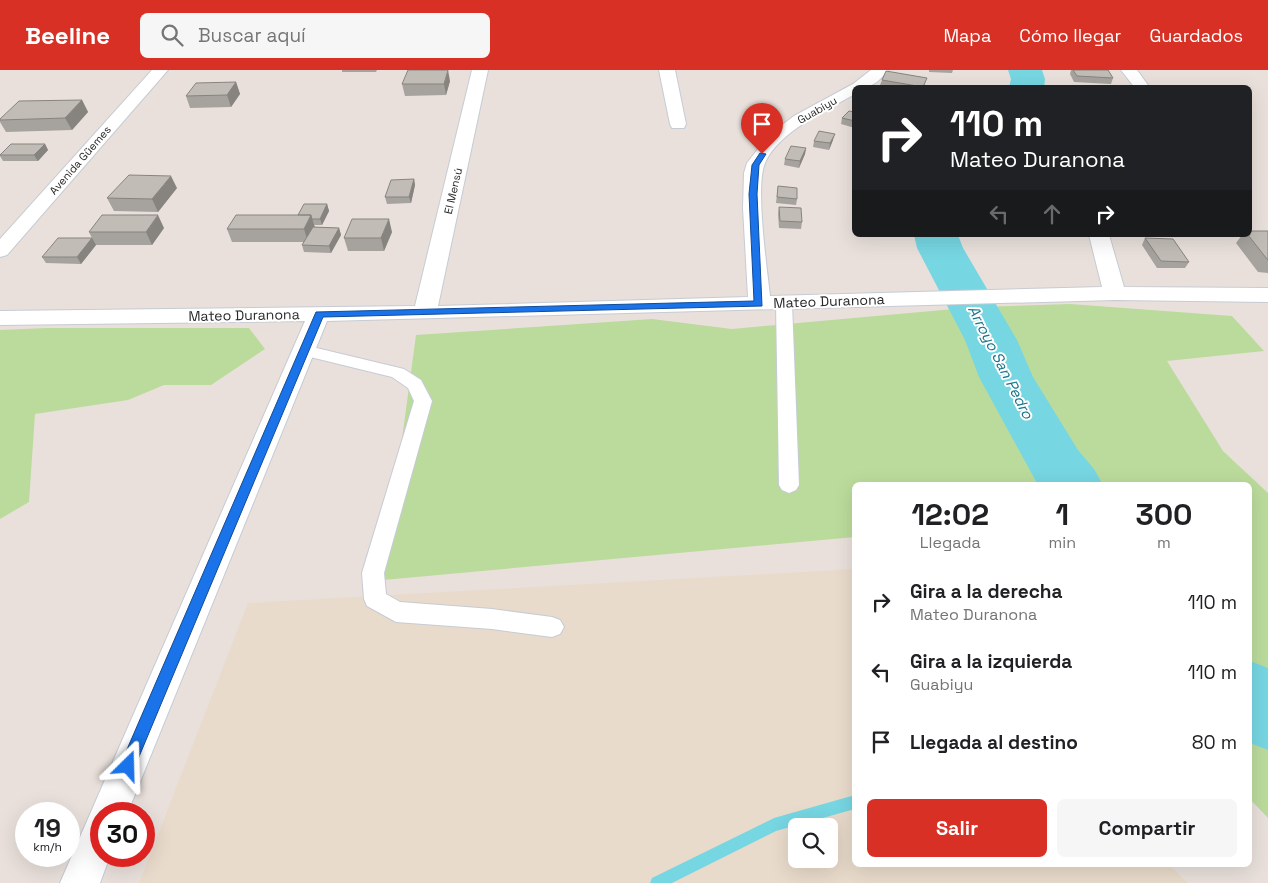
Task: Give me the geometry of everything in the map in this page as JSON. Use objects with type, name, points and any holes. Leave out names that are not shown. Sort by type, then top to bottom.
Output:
[{"type":"street","name":"Avenida Güemes","points":[[0,250],[160,70]]},
{"type":"street","name":"El Mensú","points":[[425,313],[480,70]]},
{"type":"street","points":[[667,70],[678,124]]},
{"type":"street","name":"Guabiyu","points":[[861,85],[880,70]]},
{"type":"street","points":[[1128,70],[1141,85]]},
{"type":"street","name":"Guabiyu","points":[[759,304],[753,194],[755,165],[770,144],[786,128],[852,90]]},
{"type":"street","points":[[1100,237],[1115,293]]},
{"type":"street","name":"Mateo Duranona","points":[[0,318],[425,313],[1115,293],[1268,295]]},
{"type":"street","points":[[113,802],[319,314]]},
{"type":"street","points":[[80,883],[90,858]]},
{"type":"lane","points":[[784,303],[789,485]]},
{"type":"lane","points":[[304,350],[398,373],[415,384],[423,401],[373,573],[375,599],[396,612],[492,619],[552,627]]},
{"type":"shaded area","points":[[852,569],[852,867],[1171,867],[1188,883],[139,883],[145,867],[155,867],[155,842],[248,603]]},
{"type":"green space","points":[[1070,304],[1232,316],[1264,351],[1167,361],[1223,451],[1268,493],[1268,818],[1252,801],[1252,482],[852,482],[852,537],[383,580],[416,335],[652,319],[732,329],[976,307]]},
{"type":"green space","points":[[46,328],[249,328],[265,349],[211,385],[164,385],[128,400],[35,414],[29,502],[0,519],[0,330]]},
{"type":"building","points":[[408,70],[448,70],[444,84],[402,84]]},
{"type":"building","points":[[1073,70],[1108,70],[1113,78],[1077,76]]},
{"type":"building","points":[[886,71],[927,78],[924,85],[882,80]]},
{"type":"building","points":[[236,82],[227,95],[186,96],[196,83]]},
{"type":"building","points":[[82,100],[65,118],[0,120],[19,101]]},
{"type":"building","points":[[849,111],[852,112],[852,120],[842,118]]},
{"type":"building","points":[[819,131],[835,134],[830,143],[814,141]]},
{"type":"building","points":[[11,144],[45,144],[34,155],[0,155]]},
{"type":"building","points":[[791,146],[806,148],[800,161],[785,159]]},
{"type":"building","points":[[129,175],[171,176],[152,199],[107,198]]},
{"type":"building","points":[[414,179],[409,197],[385,197],[391,180]]},
{"type":"building","points":[[778,186],[797,188],[797,199],[777,197]]},
{"type":"building","points":[[304,204],[327,204],[320,219],[312,219],[311,215],[298,215]]},
{"type":"building","points":[[779,207],[801,208],[802,222],[780,221]]},
{"type":"building","points":[[102,215],[158,215],[146,232],[89,232]]},
{"type":"building","points":[[236,215],[311,215],[304,229],[227,229]]},
{"type":"building","points":[[352,219],[389,219],[381,238],[344,238]]},
{"type":"building","points":[[313,227],[339,228],[329,246],[302,245]]},
{"type":"building","points":[[1252,231],[1268,231],[1268,260],[1250,237],[1252,237]]},
{"type":"building","points":[[58,238],[92,238],[77,257],[42,257]]},
{"type":"building","points":[[1145,238],[1173,239],[1189,262],[1161,261]]},
{"type":"waterway","name":"Arroyo San Pedro","points":[[1025,70],[1028,79],[1027,85]]},
{"type":"waterway","name":"Arroyo San Pedro","points":[[937,237],[940,248],[991,340],[1006,377],[1057,466],[1070,482]]},
{"type":"waterway","name":"Arroyo San Pedro","points":[[1252,698],[1268,714]]},
{"type":"waterway","points":[[657,883],[774,825],[852,803]]},
{"type":"route","points":[[128,766],[319,314],[759,304],[753,194],[755,165],[762,154]]}]
